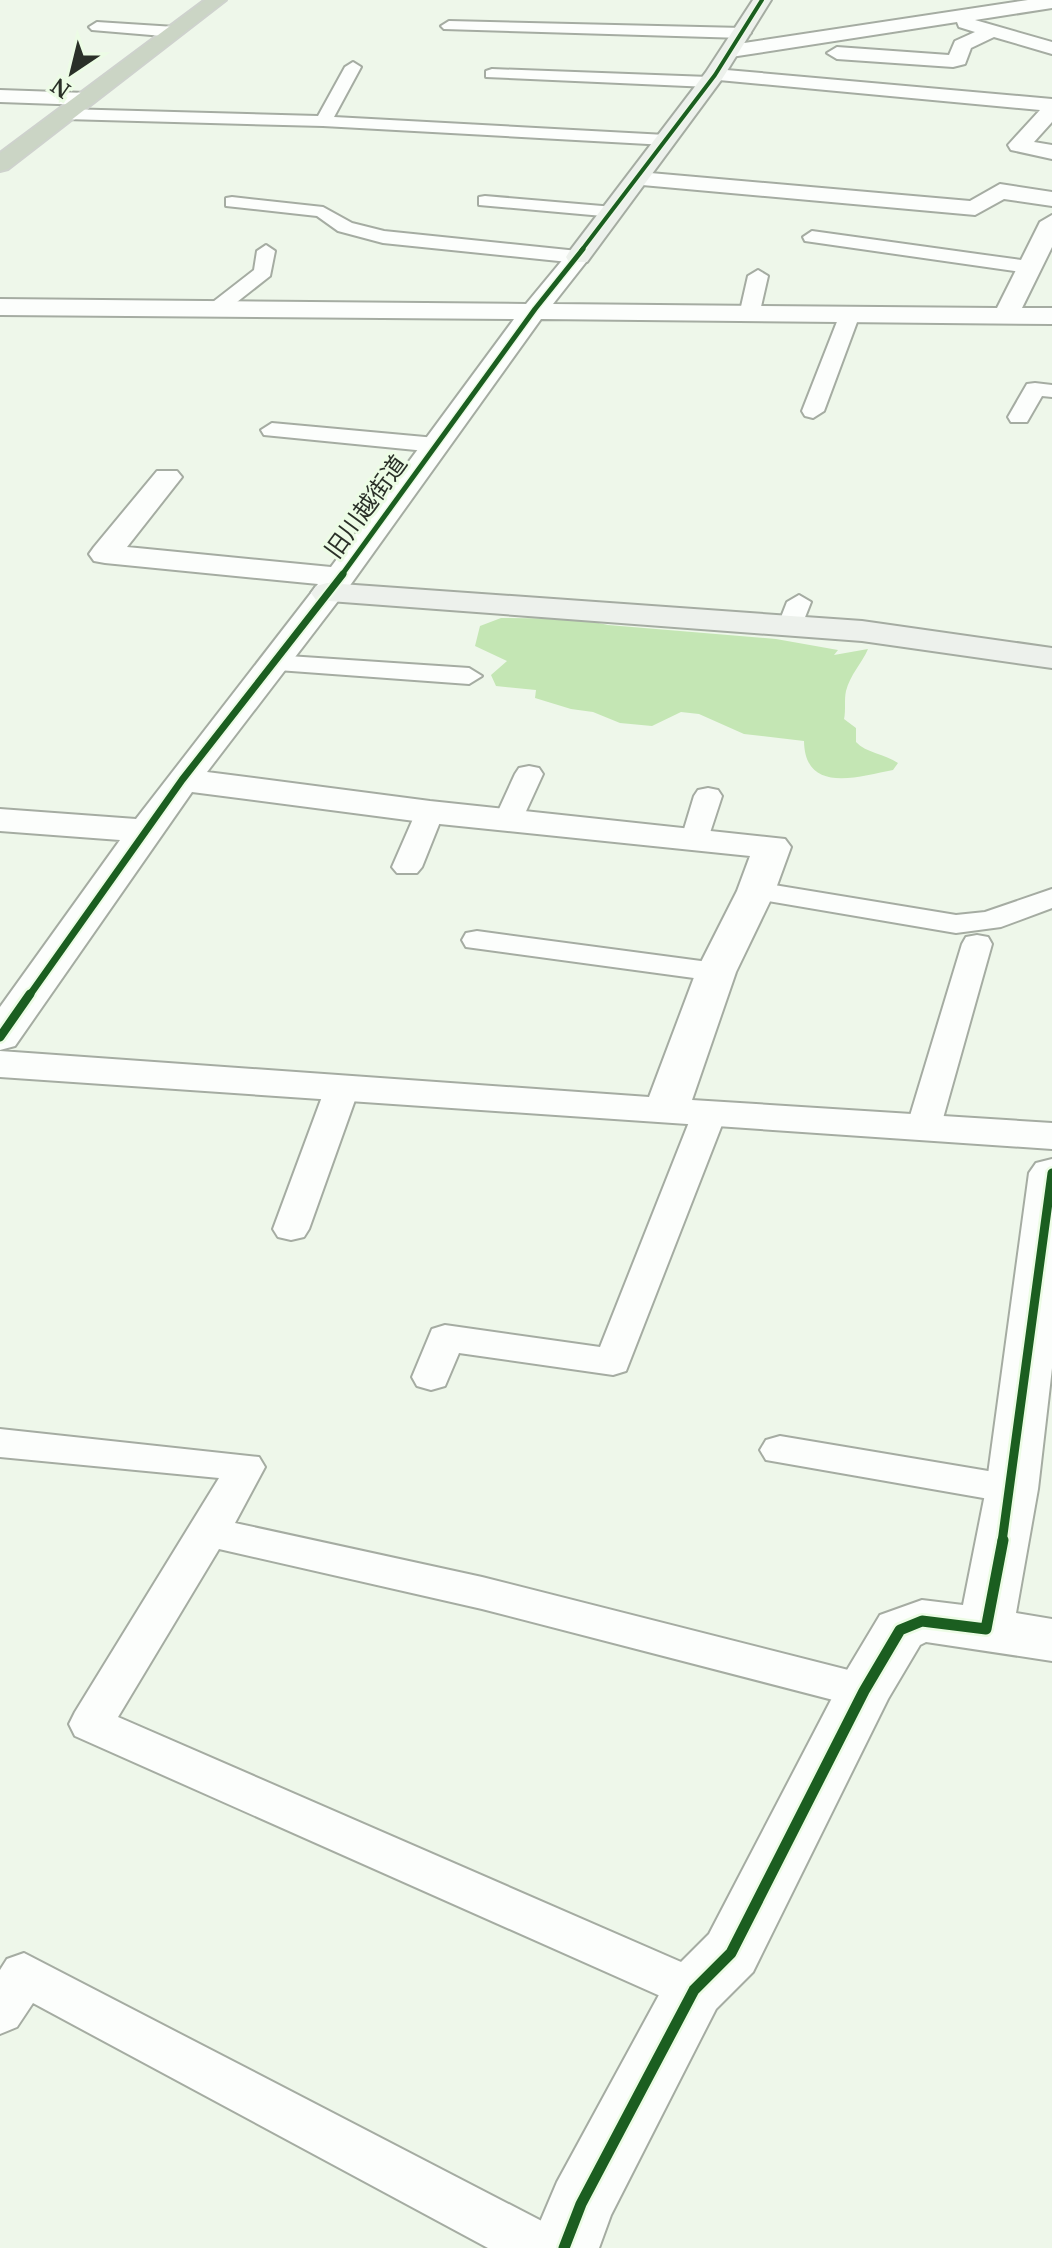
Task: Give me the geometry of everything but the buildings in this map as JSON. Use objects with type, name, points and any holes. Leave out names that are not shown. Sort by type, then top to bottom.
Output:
[{"type":"highway","points":[[0,164],[217,0]]},
{"type":"street","name":"旧川越街道","points":[[0,1037],[182,780],[333,585],[535,309],[639,179],[737,42],[762,0]]},
{"type":"street","points":[[737,42],[792,42],[1052,2]]},
{"type":"street","points":[[949,18],[1052,48]]},
{"type":"street","points":[[792,42],[803,47],[802,51],[953,61],[958,60],[962,45],[992,31]]},
{"type":"street","points":[[712,78],[970,95],[1052,107]]},
{"type":"street","points":[[0,96],[86,99]]},
{"type":"street","points":[[1052,107],[1019,145],[1052,152]]},
{"type":"street","points":[[639,179],[975,208],[1000,191],[1052,199]]},
{"type":"street","points":[[1006,315],[1052,222]]},
{"type":"street","points":[[0,307],[535,309],[1052,316]]},
{"type":"street","points":[[167,477],[105,554],[333,585],[795,613],[921,646],[1043,661]]},
{"type":"street","points":[[182,780],[430,812],[772,847],[756,891],[716,972],[666,1111]]},
{"type":"street","points":[[0,820],[145,831]]},
{"type":"street","points":[[0,1064],[343,1086],[666,1111],[708,1117],[1052,1136]]},
{"type":"street","points":[[986,1629],[1012,1489],[1052,1173]]},
{"type":"street","points":[[564,2248],[581,2204],[694,1990],[731,1953],[864,1691],[900,1630],[922,1621],[1052,1640]]},
{"type":"lane","points":[[449,26],[737,42]]},
{"type":"lane","points":[[97,27],[175,32]]},
{"type":"lane","points":[[323,121],[353,67]]},
{"type":"lane","points":[[492,74],[712,78]]},
{"type":"lane","points":[[65,114],[323,121],[666,140]]},
{"type":"lane","points":[[485,201],[614,212]]},
{"type":"lane","points":[[232,202],[323,212],[345,227],[383,237],[578,257]]},
{"type":"lane","points":[[812,237],[1028,267]]},
{"type":"lane","points":[[216,309],[263,272],[266,251]]},
{"type":"lane","points":[[750,311],[758,276]]},
{"type":"lane","points":[[813,411],[850,314]]},
{"type":"lane","points":[[1019,417],[1035,389],[1052,391]]},
{"type":"lane","points":[[272,430],[436,445]]},
{"type":"lane","points":[[273,663],[469,676]]},
{"type":"lane","points":[[508,820],[529,774]]},
{"type":"lane","points":[[696,839],[708,796]]},
{"type":"lane","points":[[407,867],[430,812]]},
{"type":"lane","points":[[756,891],[956,924],[990,921],[1052,898]]},
{"type":"lane","points":[[477,940],[716,972]]},
{"type":"lane","points":[[923,1129],[977,944]]},
{"type":"lane","points":[[291,1229],[343,1086]]},
{"type":"lane","points":[[431,1377],[445,1338],[613,1362],[708,1117]]},
{"type":"lane","points":[[0,1443],[245,1467],[209,1532],[91,1724],[694,1990]]},
{"type":"lane","points":[[780,1450],[1012,1489]]},
{"type":"lane","points":[[209,1532],[482,1593],[864,1691]]},
{"type":"lane","points":[[0,2012],[24,1974],[540,2248]]},
{"type":"green space","points":[[501,618],[580,619],[608,625],[776,639],[838,650],[834,655],[868,649],[848,685],[844,719],[856,728],[856,742],[860,746],[898,763],[893,770],[835,778],[813,769],[804,741],[744,734],[699,714],[681,712],[652,726],[620,723],[593,712],[535,698],[536,690],[496,686],[491,675],[507,661],[475,646],[480,626]]},
{"type":"cycle path","points":[[0,1037],[182,780],[340,577],[535,309],[639,179],[715,75],[762,0]]},
{"type":"cycle path","points":[[564,2248],[581,2204],[694,1990],[731,1953],[864,1691],[900,1630],[922,1621],[986,1629],[1012,1489],[1052,1173]]}]
